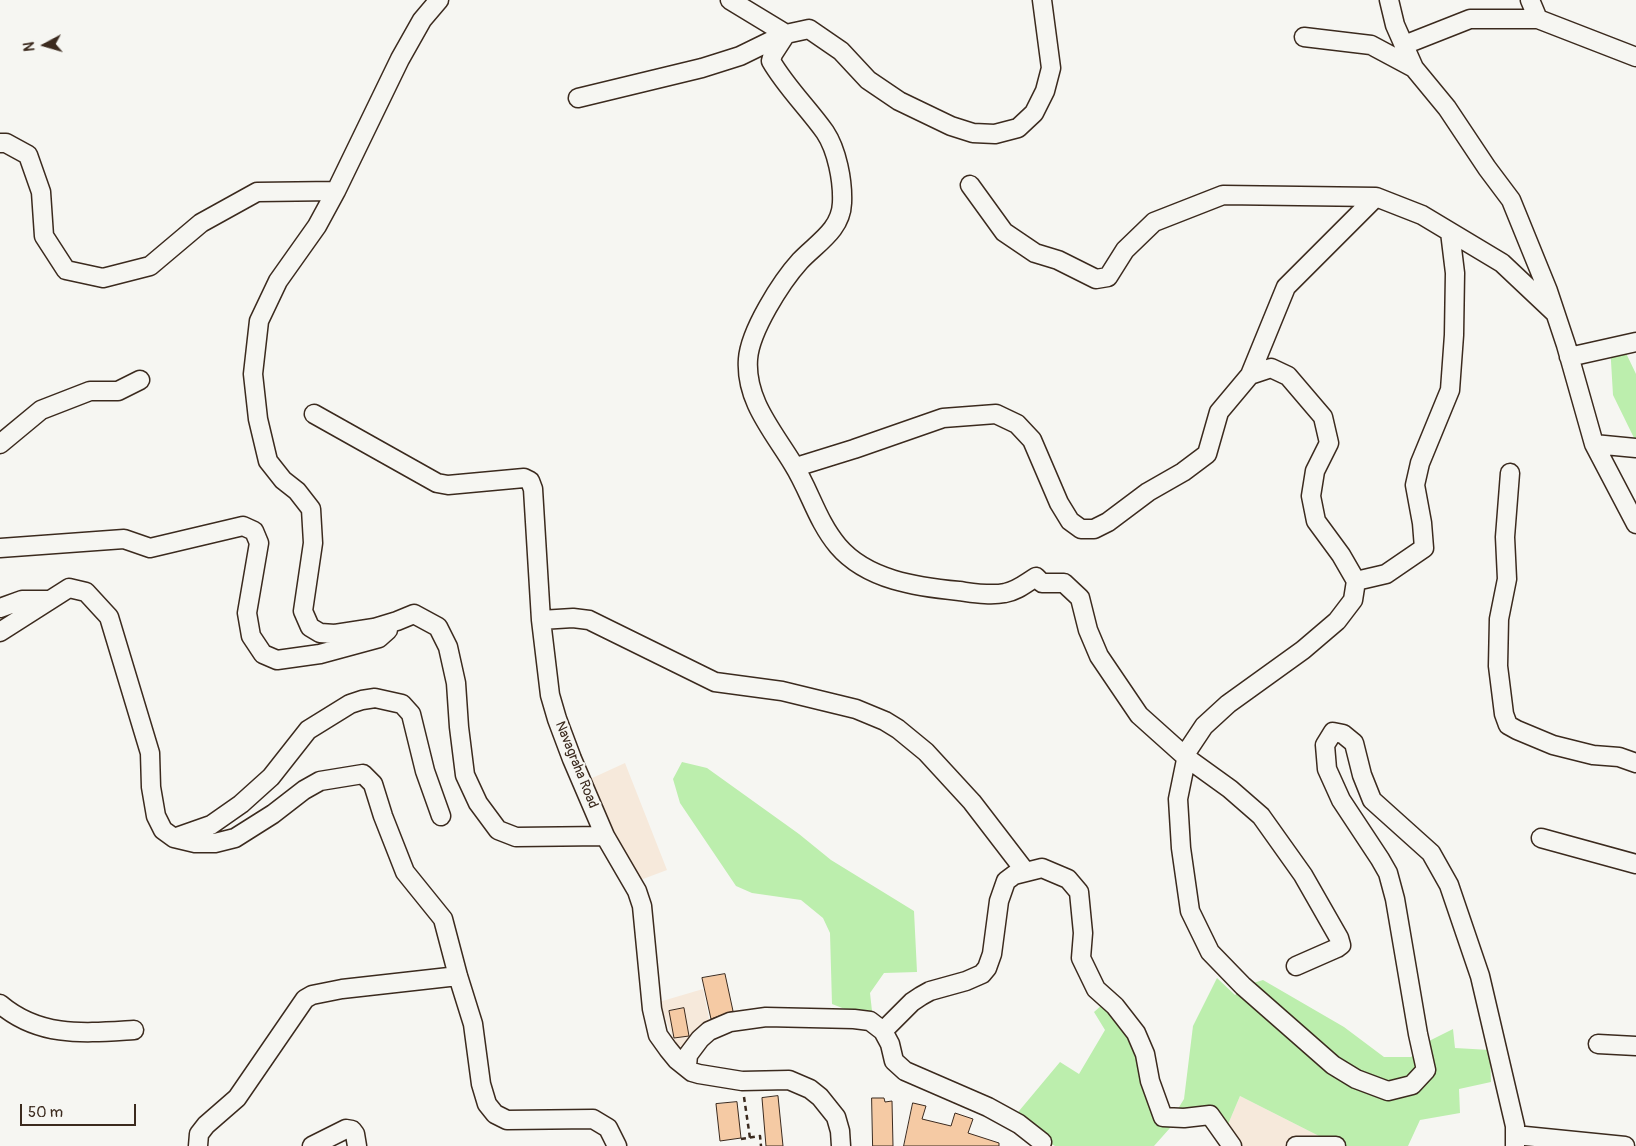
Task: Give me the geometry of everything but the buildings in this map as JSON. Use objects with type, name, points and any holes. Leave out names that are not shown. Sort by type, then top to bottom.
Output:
[{"type":"street","points":[[439,0],[422,20],[400,59],[336,191],[317,226],[278,281],[259,321],[253,374],[258,419],[268,461],[283,480],[297,492],[311,509],[313,543],[303,611],[310,627],[320,633],[335,634],[374,628],[414,614],[438,627],[448,647],[456,683],[465,775],[478,803],[498,830],[516,837],[605,836]]},
{"type":"street","points":[[730,0],[786,34]]},
{"type":"street","points":[[578,98],[702,68],[740,56],[786,34],[809,29],[842,51],[868,80],[899,101],[951,126],[973,133],[995,134],[1018,128],[1034,113],[1045,91],[1051,68],[1042,0]]},
{"type":"street","points":[[1389,0],[1395,25],[1414,68],[1447,108],[1511,200],[1548,291],[1594,444],[1636,524]]},
{"type":"street","points":[[1530,0],[1538,19]]},
{"type":"street","points":[[1404,45],[1470,19],[1538,19],[1636,57]]},
{"type":"street","points":[[786,34],[773,54],[771,61],[778,74],[826,133],[836,154],[842,203],[840,218],[834,229],[799,262],[772,301],[752,339],[747,375],[754,401],[796,468],[826,530],[840,548],[853,560],[875,573],[925,587],[991,595],[1016,590],[1036,577],[1042,583],[1064,583],[1080,598],[1088,630],[1099,656],[1139,715],[1187,758],[1230,789],[1261,816],[1303,875],[1339,938],[1341,945],[1296,966]]},
{"type":"street","points":[[1304,37],[1370,45],[1414,68]]},
{"type":"street","points":[[0,143],[6,143],[28,155],[41,192],[44,236],[66,270],[102,278],[150,266],[201,223],[257,192],[336,191]]},
{"type":"street","points":[[970,185],[1004,232],[1035,253],[1058,260],[1096,279],[1108,277],[1125,250],[1154,222],[1223,195],[1376,197],[1422,215],[1502,264],[1555,312]]},
{"type":"street","points":[[796,468],[943,418],[996,414],[1017,424],[1032,440],[1059,503],[1070,521],[1081,529],[1094,529],[1108,522],[1148,492],[1183,472],[1207,454],[1219,412],[1250,375],[1286,287],[1376,197]]},
{"type":"street","points":[[1356,581],[1386,574],[1424,548],[1422,523],[1415,485],[1420,463],[1450,390],[1454,335],[1455,273],[1450,232]]},
{"type":"street","points":[[1569,357],[1636,342]]},
{"type":"street","points":[[1250,375],[1271,368],[1288,376],[1323,417],[1329,443],[1315,471],[1311,496],[1316,521],[1341,555],[1356,581],[1353,600],[1337,621],[1303,650],[1222,709],[1204,726],[1188,750],[1178,799],[1181,848],[1190,911],[1210,952],[1243,986],[1333,1065],[1356,1079],[1388,1090],[1412,1085],[1426,1070],[1407,976],[1395,899],[1388,874],[1341,800],[1327,769],[1325,746],[1333,732],[1343,734],[1354,743],[1362,775],[1372,800],[1431,853],[1450,885],[1480,976],[1515,1126],[1515,1141],[1625,1146]]},
{"type":"street","points":[[0,444],[41,410],[90,391],[118,391],[140,380]]},
{"type":"street","name":"Navagraha Road","points":[[314,414],[437,483],[448,485],[524,478],[530,481],[533,489],[541,620],[550,695],[572,759],[605,836],[637,891],[642,906],[652,1008],[658,1035],[677,1060],[687,1066],[692,1072],[742,1081],[789,1080],[810,1089],[820,1097],[836,1117],[840,1131],[841,1146]]},
{"type":"street","points":[[1594,444],[1636,448]]},
{"type":"street","points":[[1510,473],[1505,537],[1508,579],[1499,619],[1498,666],[1504,714],[1508,725],[1553,745],[1593,755],[1619,757],[1636,763]]},
{"type":"street","points":[[0,548],[124,539],[150,548],[243,526],[254,531],[259,543],[247,613],[251,636],[263,654],[277,660],[320,654],[379,638],[397,621]]},
{"type":"street","points":[[0,632],[69,588],[86,592],[109,616],[150,753],[151,787],[156,816],[164,830],[174,838],[195,843],[216,843],[236,838],[320,780],[363,774],[373,784],[383,816],[405,872],[443,919],[473,1024],[482,1084],[488,1104],[494,1114],[507,1120],[593,1119],[608,1128],[617,1146]]},
{"type":"street","points":[[0,608],[22,600],[49,600]]},
{"type":"street","points":[[541,620],[573,618],[589,620],[715,682],[782,691],[856,709],[885,721],[926,752],[972,802],[1025,872]]},
{"type":"street","points":[[174,838],[211,825],[241,804],[271,777],[308,730],[350,704],[375,698],[402,704],[411,714],[425,771],[441,816]]},
{"type":"street","points":[[1541,838],[1636,864]]},
{"type":"street","points":[[883,1031],[912,1002],[921,996],[930,991],[966,981],[982,974],[990,962],[999,901],[1006,881],[1014,874],[1042,868],[1068,879],[1079,892],[1083,933],[1081,958],[1096,989],[1115,1006],[1136,1033],[1145,1054],[1150,1081],[1164,1116],[1184,1118],[1210,1115],[1232,1146]]},
{"type":"street","points":[[198,1146],[200,1134],[206,1125],[236,1098],[305,999],[312,995],[342,989],[458,976]]},
{"type":"street","points":[[0,1004],[21,1020],[38,1026],[82,1033],[134,1030]]},
{"type":"street","points":[[687,1066],[688,1055],[700,1039],[709,1031],[730,1022],[766,1017],[854,1019],[870,1022],[883,1031],[890,1044],[894,1061],[905,1071],[988,1107],[1018,1124],[1042,1142]]},
{"type":"street","points":[[1598,1044],[1636,1046]]},
{"type":"street","points":[[312,1146],[346,1129],[352,1130],[355,1134],[358,1146]]},
{"type":"street","points":[[1296,1146],[1336,1146]]},
{"type":"path","points":[[742,1081],[750,1138]]},
{"type":"path","points":[[741,1139],[760,1136],[761,1146]]},
{"type":"shaded area","points":[[625,763],[667,870],[627,885],[577,785]]},
{"type":"shaded area","points":[[703,989],[710,1024],[679,1048],[675,1043],[659,1002]]},
{"type":"shaded area","points":[[1240,1096],[1321,1137],[1321,1146],[1226,1146],[1221,1141]]},
{"type":"green space","points":[[1610,344],[1625,351],[1636,374],[1636,442],[1613,395]]},
{"type":"green space","points":[[682,762],[707,768],[799,834],[831,860],[914,911],[917,972],[884,973],[870,993],[873,1020],[832,1004],[830,933],[823,918],[801,900],[752,893],[736,886],[680,803],[673,779]]},
{"type":"green space","points":[[1217,978],[1235,995],[1250,984],[1263,980],[1344,1027],[1384,1057],[1411,1057],[1431,1040],[1453,1029],[1455,1048],[1490,1050],[1491,1082],[1459,1089],[1460,1113],[1420,1120],[1408,1146],[1321,1146],[1321,1137],[1240,1096],[1221,1141],[1197,1119],[1170,1128],[1154,1146],[1055,1146],[1036,1136],[1014,1117],[1060,1062],[1079,1074],[1105,1030],[1094,1012],[1103,1004],[1135,1037],[1173,1117],[1184,1099],[1193,1026]]}]
